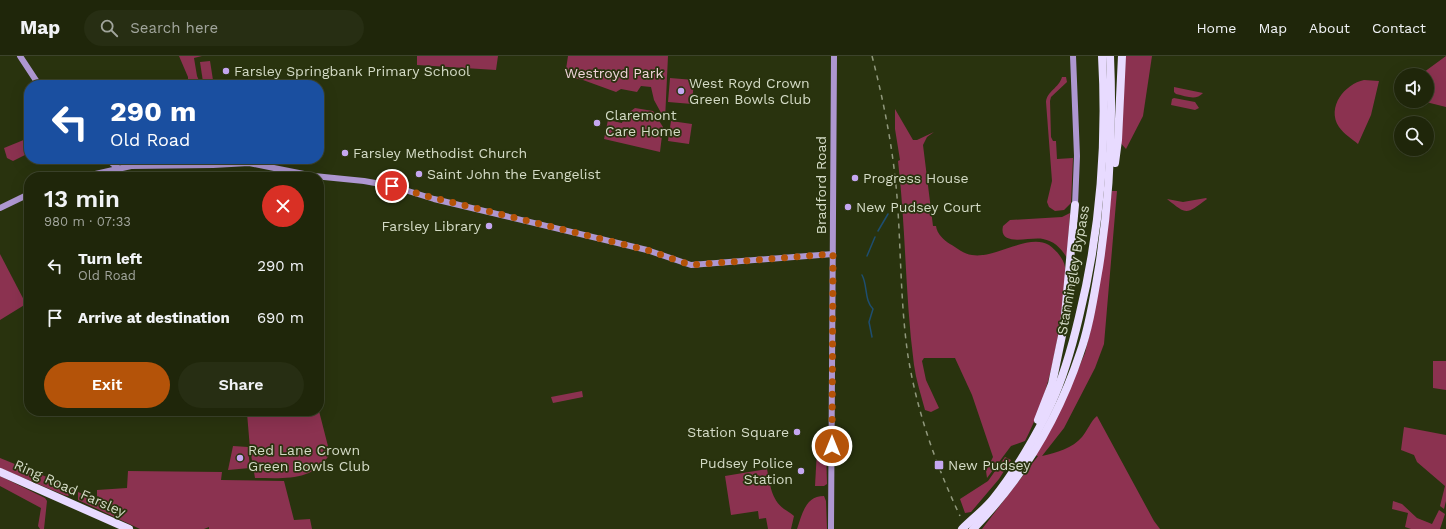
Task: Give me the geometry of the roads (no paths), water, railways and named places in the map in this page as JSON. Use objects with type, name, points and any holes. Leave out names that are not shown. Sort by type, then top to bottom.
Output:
[{"type":"highway","name":"Stanningley Bypass","points":[[962,529],[992,500],[1029,444],[1051,404],[1070,352],[1085,295],[1096,226],[1103,153],[1102,56]]},
{"type":"highway","name":"Stanningley Bypass","points":[[973,529],[998,503],[1030,458],[1058,410],[1081,352],[1094,297],[1108,198],[1111,83],[1110,56]]},
{"type":"highway","points":[[1108,198],[1118,140],[1122,56]]},
{"type":"highway","points":[[1013,469],[1035,427],[1052,384],[1064,326],[1075,205]]},
{"type":"highway","name":"Ring Road Farsley","points":[[0,472],[129,529]]},
{"type":"main road","points":[[20,56],[36,80]]},
{"type":"main road","name":"Bradford Road","points":[[831,529],[834,56]]},
{"type":"main road","points":[[1073,56],[1077,156],[1075,205]]},
{"type":"main road","points":[[113,164],[118,168]]},
{"type":"main road","points":[[102,172],[131,166],[231,164]]},
{"type":"main road","points":[[254,164],[294,172]]},
{"type":"main road","points":[[324,177],[364,181],[392,186],[434,198],[647,250],[691,265],[833,254]]},
{"type":"main road","points":[[0,208],[24,196]]},
{"type":"waterway","points":[[878,231],[888,214]]},
{"type":"waterway","points":[[867,256],[875,237]]},
{"type":"waterway","points":[[862,275],[868,301],[873,309],[869,322],[872,337]]},
{"type":"railway","points":[[872,56],[885,113],[897,191],[904,320],[912,377],[928,438],[960,516]]},
{"type":"place","name":"Farsley Springbank Primary School","points":[[226,71]]},
{"type":"place","name":"West Royd Crown Green Bowls Club","points":[[681,91]]},
{"type":"place","name":"Claremont Care Home","points":[[597,123]]},
{"type":"place","name":"Farsley Methodist Church","points":[[345,153]]},
{"type":"place","name":"Saint John the Evangelist","points":[[419,174]]},
{"type":"place","name":"Progress House","points":[[855,178]]},
{"type":"place","name":"New Pudsey Court","points":[[848,207]]},
{"type":"place","name":"Farsley Library","points":[[489,226]]},
{"type":"place","name":"Station Square","points":[[797,432]]},
{"type":"place","name":"Red Lane Crown Green Bowls Club","points":[[240,458]]},
{"type":"place","name":"New Pudsey","points":[[939,465]]},
{"type":"place","name":"Pudsey Police Station","points":[[801,471]]},
{"type":"park label","name":"Westroyd Park","points":[[614,73]]}]
